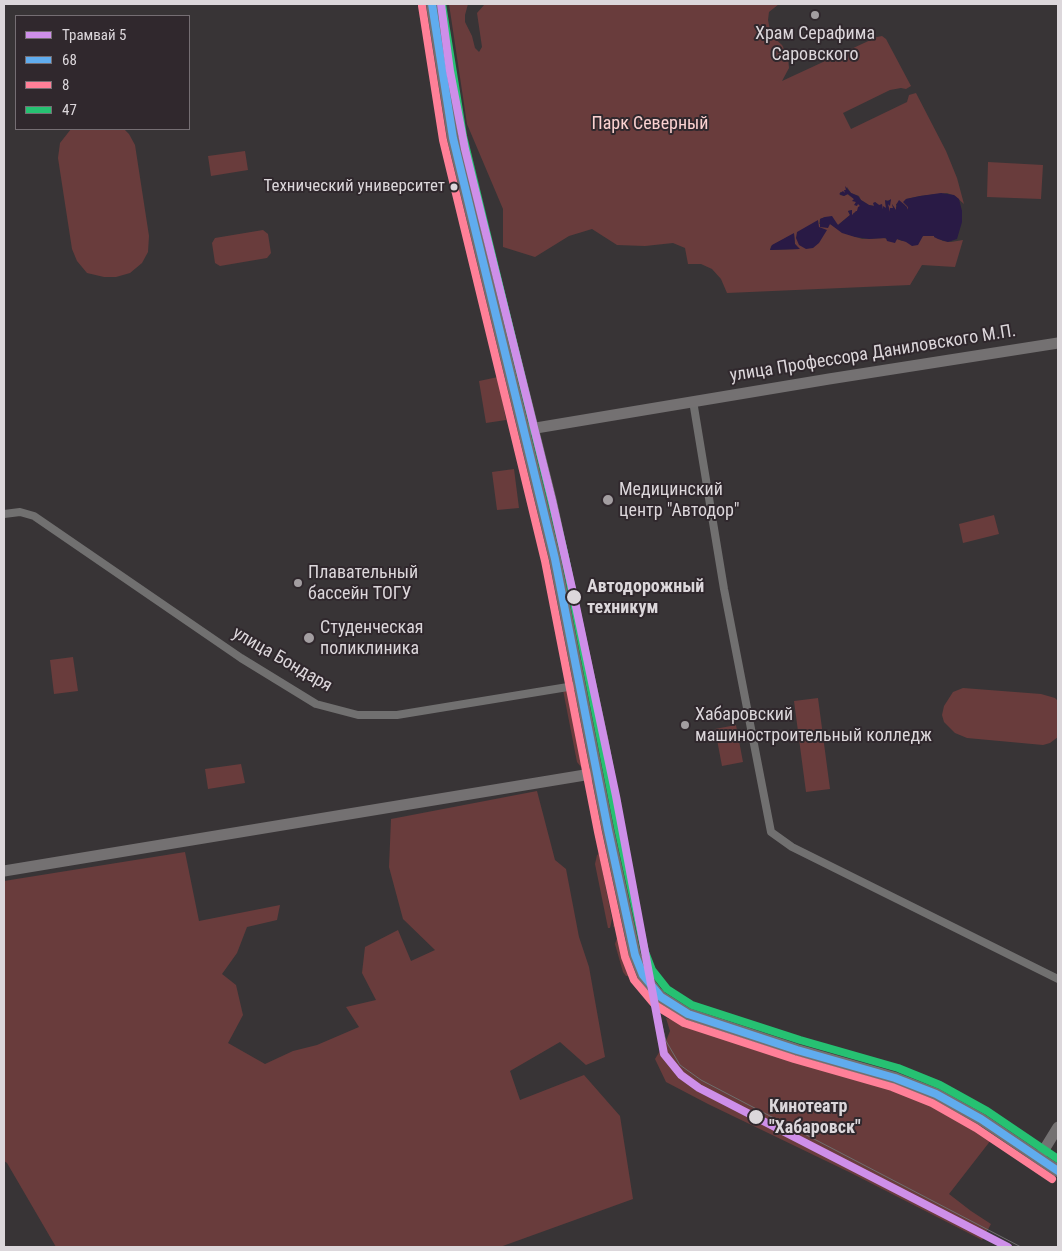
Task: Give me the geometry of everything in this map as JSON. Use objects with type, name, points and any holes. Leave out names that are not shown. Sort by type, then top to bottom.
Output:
[{"type":"main road","points":[[432,4],[453,138],[555,559],[597,773],[637,961],[643,975],[661,997],[674,1006],[705,1020],[797,1050],[895,1078],[936,1094],[981,1119],[1058,1171]]},
{"type":"main road","name":"улица Профессора Даниловского М.П.","points":[[524,430],[1058,343]]},
{"type":"main road","points":[[4,871],[597,773]]},
{"type":"main road","points":[[1039,1158],[1058,1127]]},
{"type":"street","points":[[694,401],[723,584],[771,832],[801,851],[1058,979]]},
{"type":"street","name":"улица Бондаря","points":[[4,514],[20,512],[34,516],[241,658],[316,704],[358,716],[396,715],[580,685]]},
{"type":"green space","name":"Парк Северный","points":[[449,4],[468,4],[465,22],[472,36],[475,48],[479,52],[482,47],[477,13],[484,5],[488,4],[779,4],[769,12],[768,20],[771,35],[782,45],[788,57],[789,68],[782,81],[877,37],[882,36],[886,39],[911,86],[906,89],[890,90],[843,113],[851,129],[907,102],[909,95],[916,93],[946,151],[957,178],[964,204],[955,196],[947,193],[920,196],[906,199],[905,203],[909,208],[907,210],[904,204],[901,203],[896,204],[896,211],[892,204],[894,209],[890,208],[890,213],[887,207],[891,200],[885,201],[886,207],[884,211],[881,209],[882,205],[875,202],[875,206],[869,205],[861,200],[859,196],[851,193],[847,187],[846,193],[840,192],[840,195],[844,196],[847,194],[854,199],[855,205],[858,203],[860,206],[855,214],[853,213],[853,216],[851,215],[852,210],[848,211],[850,215],[838,225],[825,217],[820,219],[819,224],[830,224],[845,233],[862,239],[884,238],[894,242],[897,239],[902,241],[928,235],[943,241],[963,240],[955,267],[922,265],[910,285],[727,293],[721,279],[712,269],[701,264],[688,264],[685,248],[673,243],[645,246],[617,245],[592,229],[569,236],[535,257],[503,247],[503,209],[467,124]],"holes":[[[794,234],[795,244],[799,249],[770,250],[771,246]]]},
{"type":"green space","points":[[70,130],[125,130],[135,145],[149,236],[148,252],[142,263],[130,273],[116,277],[104,277],[87,273],[77,261],[72,249],[58,158],[60,143]]},
{"type":"green space","points":[[245,151],[248,170],[211,176],[208,156]]},
{"type":"green space","points":[[988,162],[1043,165],[1041,199],[987,197]]},
{"type":"green space","points":[[263,230],[268,234],[271,253],[267,258],[220,266],[215,263],[212,243],[215,238]]},
{"type":"green space","points":[[498,377],[506,420],[486,423],[479,381]]},
{"type":"green space","points":[[514,469],[519,508],[497,510],[492,472]]},
{"type":"green space","points":[[994,515],[999,534],[963,543],[959,524]]},
{"type":"green space","points":[[73,657],[78,691],[54,694],[50,660]]},
{"type":"green space","points":[[963,688],[1041,694],[1055,698],[1058,701],[1058,737],[1050,743],[1043,745],[967,738],[955,733],[944,722],[942,715],[944,706],[953,692]]},
{"type":"green space","points":[[571,689],[575,692],[577,699],[576,717],[584,758],[584,763],[581,767],[577,762],[563,690]]},
{"type":"green space","points":[[818,698],[830,789],[806,792],[794,701]]},
{"type":"green space","points":[[736,725],[743,762],[722,766],[715,729]]},
{"type":"green space","points":[[241,764],[245,783],[208,789],[205,769]]},
{"type":"green space","points":[[537,791],[555,860],[566,869],[579,937],[589,967],[605,1057],[586,1065],[560,1042],[510,1071],[520,1100],[584,1075],[620,1116],[633,1199],[500,1247],[56,1247],[7,1163],[4,1161],[4,881],[185,852],[199,921],[280,905],[277,920],[247,927],[237,953],[222,974],[236,985],[243,1015],[228,1043],[265,1064],[293,1051],[317,1045],[359,1027],[346,1007],[376,1000],[362,973],[365,947],[398,930],[411,961],[435,950],[403,919],[389,867],[391,819]]},
{"type":"green space","points":[[595,823],[598,824],[613,905],[619,914],[619,924],[613,927],[614,921]]},
{"type":"green space","points":[[599,854],[612,919],[610,928],[608,928],[595,864]]},
{"type":"green space","points":[[620,936],[626,941],[633,967],[632,974],[628,976],[623,972],[615,944]]},
{"type":"green space","points":[[666,1018],[793,1058],[884,1079],[922,1092],[978,1122],[991,1140],[949,1194],[991,1224],[982,1240],[666,1082],[655,1059],[670,1031]]},
{"type":"shaded area","points":[[845,186],[851,193],[869,205],[874,206],[873,203],[875,202],[879,205],[882,204],[883,210],[883,206],[886,208],[885,200],[891,199],[890,206],[888,204],[890,212],[890,208],[893,208],[892,204],[896,210],[899,200],[907,207],[907,210],[908,207],[903,202],[906,199],[941,193],[954,195],[959,199],[962,211],[962,222],[957,239],[948,242],[934,236],[923,236],[918,245],[912,246],[897,239],[895,243],[887,241],[886,238],[869,239],[855,237],[842,233],[830,224],[828,228],[820,227],[820,219],[832,216],[838,225],[850,215],[848,211],[852,210],[852,215],[857,211],[860,206],[858,204],[857,206],[854,205],[856,202],[852,201],[854,199],[848,194],[844,196],[839,194],[843,191],[845,193]]},
{"type":"shaded area","points":[[818,220],[819,227],[827,230],[819,243],[813,248],[806,249],[799,245],[796,238],[797,232]]},
{"type":"shaded area","points":[[794,233],[795,244],[800,249],[770,250],[772,245]]},
{"type":"tram line","name":"5","points":[[441,4],[450,71],[465,149],[552,500],[574,597],[616,796],[664,1054],[681,1075],[699,1088],[1008,1247]]},
{"type":"tram line","points":[[445,4],[462,123],[556,499],[608,740],[659,1014],[666,1041],[680,1065],[701,1080],[1021,1247]]},
{"type":"transit line","name":"68","points":[[432,4],[453,138],[555,559],[608,830],[635,955],[643,975],[661,997],[688,1014],[797,1050],[895,1078],[936,1094],[981,1119],[1058,1171]]},
{"type":"transit line","name":"47","points":[[442,4],[463,136],[565,557],[618,828],[645,952],[652,970],[667,989],[692,1005],[800,1040],[898,1068],[940,1085],[987,1111],[1058,1159]]},
{"type":"transit line","name":"8","points":[[422,6],[443,140],[545,561],[598,832],[625,957],[634,980],[655,1005],[684,1023],[794,1059],[892,1087],[932,1103],[976,1128],[1052,1179]]},
{"type":"place","name":"Храм Серафима Саровского","points":[[815,15]]},
{"type":"place","name":"Технический университет","points":[[454,187]]},
{"type":"place","name":"Медицинский центр \"Автодор\"","points":[[608,500]]},
{"type":"place","name":"Плавательный бассейн ТОГУ","points":[[298,583]]},
{"type":"place","name":"Автодорожный техникум","points":[[574,597]]},
{"type":"place","name":"Студенческая поликлиника","points":[[309,638]]},
{"type":"place","name":"Хабаровский машиностроительный колледж","points":[[685,725]]},
{"type":"place","name":"Кинотеатр \"Хабаровск\"","points":[[756,1117]]}]
